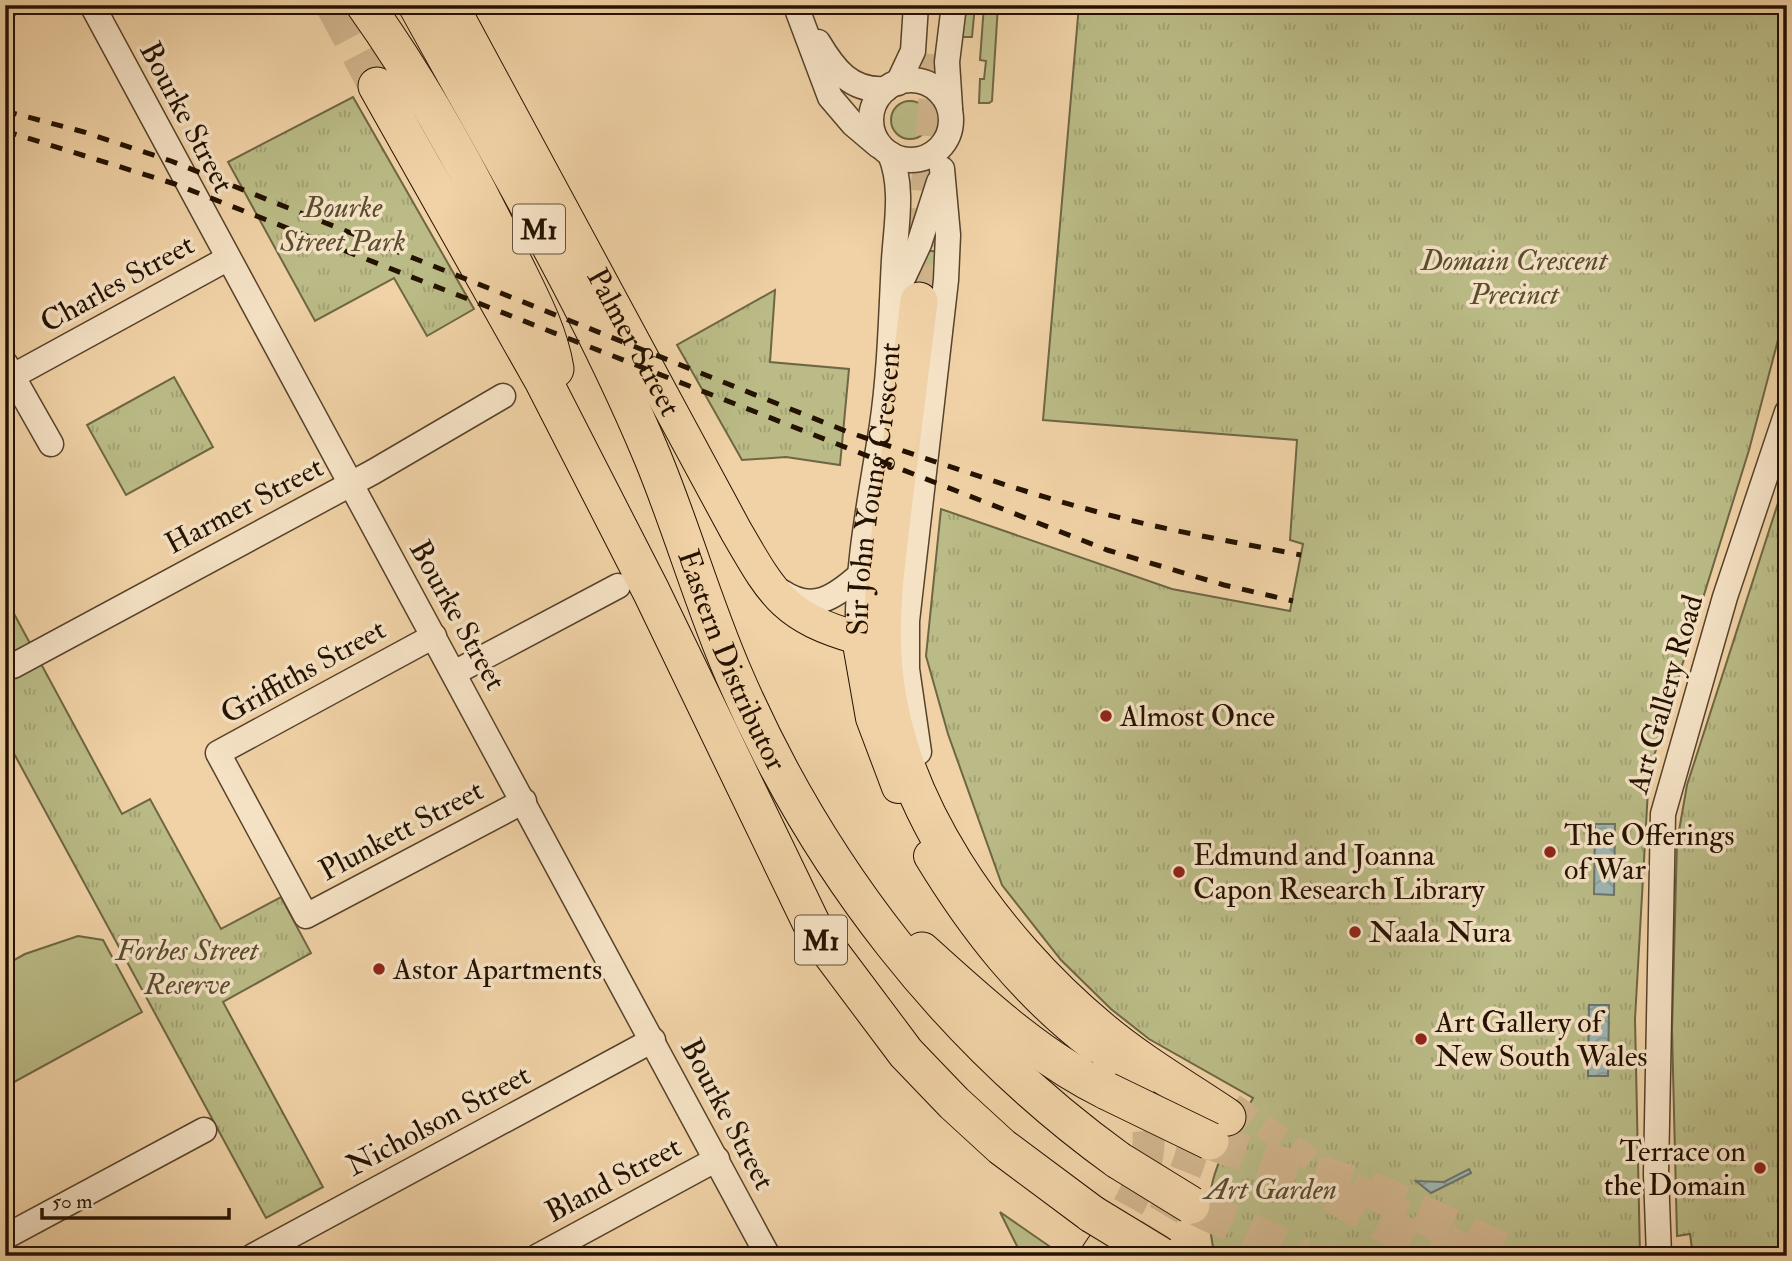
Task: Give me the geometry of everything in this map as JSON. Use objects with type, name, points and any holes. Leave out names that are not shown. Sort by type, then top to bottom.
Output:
[{"type":"highway","points":[[365,5],[428,100],[490,213],[551,350],[564,422]]},
{"type":"highway","name":"Eastern Distributor","points":[[416,5],[573,289],[652,457],[702,598],[766,746],[806,820],[899,950],[973,1037],[1044,1103],[1118,1160],[1194,1207]]},
{"type":"highway","name":"Eastern Distributor","points":[[377,86],[564,422],[651,591],[816,933],[906,1053],[1097,1239],[1161,1256]]},
{"type":"highway","points":[[906,301],[883,599],[885,678],[900,746],[947,849],[984,908],[1020,952],[1059,993],[1210,1121]]},
{"type":"highway","points":[[852,886],[1000,1020],[1068,1068],[1118,1081],[1210,1121]]},
{"type":"main road","name":"Palmer Street","points":[[452,5],[765,579],[781,602],[793,612],[821,626],[858,638]]},
{"type":"main road","name":"Sir John Young Crescent","points":[[858,638],[872,718],[892,774],[928,853],[981,934],[1012,972],[1118,1081]]},
{"type":"street","name":"Bourke Street","points":[[92,5],[227,259],[718,1158],[768,1256]]},
{"type":"street","points":[[887,152],[877,141],[871,119],[873,108],[892,86],[913,51],[916,5]]},
{"type":"street","points":[[906,301],[951,126],[947,62],[954,5]]},
{"type":"street","points":[[796,7],[838,72],[858,86],[892,86],[916,80],[933,86],[950,108]]},
{"type":"street","points":[[796,7],[830,97],[853,124],[887,152],[900,159],[920,160],[938,150],[945,142]]},
{"type":"street","name":"Sir John Young Crescent","points":[[858,638],[860,575],[882,422],[906,301],[895,167],[887,152]]},
{"type":"street","points":[[942,169],[948,235],[946,280],[906,621],[910,704],[921,759],[960,845],[988,890],[1029,941],[1210,1121]]},
{"type":"street","name":"Charles Street","points":[[9,369],[227,259]]},
{"type":"street","points":[[9,369],[51,444]]},
{"type":"street","name":"Harmer Street","points":[[13,666],[351,484],[503,396]]},
{"type":"street","name":"Art Gallery Road","points":[[1659,1256],[1656,1174],[1663,814],[1721,609],[1787,412]]},
{"type":"street","points":[[765,579],[797,601],[812,603],[835,595],[860,575]]},
{"type":"street","points":[[454,673],[618,586]]},
{"type":"street","name":"Griffiths Street","points":[[306,916],[218,753],[434,636]]},
{"type":"street","name":"Plunkett Street","points":[[306,916],[524,801]]},
{"type":"street","name":"Nicholson Street","points":[[253,1256],[653,1040]]},
{"type":"street","points":[[5,1237],[204,1130]]},
{"type":"street","name":"Bland Street","points":[[538,1256],[718,1158]]},
{"type":"green space","points":[[965,5],[975,5],[972,37],[959,37]]},
{"type":"green space","points":[[984,5],[998,5],[992,101],[979,103],[980,79],[984,79],[986,61],[980,60]]},
{"type":"green space","name":"Domain Crescent Precinct","points":[[1079,5],[1787,5],[1787,306],[1749,450],[1649,772],[1635,1019],[1640,1256],[1215,1256],[1209,1209],[1215,1172],[1253,1098],[1149,1039],[1111,1009],[1061,960],[1002,885],[948,734],[926,656],[941,509],[1172,589],[1290,611],[1303,544],[1290,540],[1297,440],[1043,420]]},
{"type":"green space","name":"Bourke Street Park","points":[[353,97],[474,309],[427,336],[394,278],[315,321],[228,162]]},
{"type":"green space","points":[[910,101],[923,107],[929,120],[923,133],[910,139],[897,133],[891,120],[897,107]]},
{"type":"green space","points":[[922,250],[940,252],[933,302],[909,284]]},
{"type":"green space","points":[[775,290],[770,362],[849,369],[840,465],[786,457],[742,460],[677,345]]},
{"type":"green space","points":[[174,377],[213,447],[126,495],[87,425]]},
{"type":"green space","points":[[1787,475],[1787,1256],[1693,1256],[1690,1234],[1677,1236],[1672,1030],[1677,842],[1687,785]]},
{"type":"green space","name":"Forbes Street Reserve","points":[[5,597],[122,814],[150,799],[221,929],[281,897],[311,953],[223,1002],[323,1187],[266,1218],[5,737]]},
{"type":"green space","points":[[78,936],[103,940],[142,1012],[5,1087],[5,1033],[10,1030],[5,1022],[5,965],[25,954]]},
{"type":"green space","points":[[1000,1212],[1062,1255],[1022,1256]]},
{"type":"water","points":[[1595,824],[1615,824],[1614,895],[1594,894]]},
{"type":"water","points":[[1589,1005],[1609,1005],[1608,1076],[1588,1076]]},
{"type":"water","points":[[1469,1169],[1471,1173],[1431,1193],[1416,1181],[1444,1182]]},
{"type":"tunnel","points":[[334,5],[377,86]]},
{"type":"tunnel","points":[[919,301],[941,55]]},
{"type":"tunnel","points":[[1102,1247],[1125,1212],[1143,1175],[1149,1135],[1146,1115],[1138,1095]]},
{"type":"tunnel","points":[[1233,1105],[1316,1163],[1483,1256]]},
{"type":"tunnel","points":[[1139,1256],[1184,1175],[1196,1122]]},
{"type":"tunnel","points":[[1210,1141],[1266,1161],[1365,1187],[1514,1256]]},
{"type":"tunnel","points":[[1332,1194],[1441,1256]]},
{"type":"tunnel","points":[[1198,1208],[1303,1256]]},
{"type":"railway","points":[[5,111],[84,132],[171,161],[848,432],[1087,509],[1167,529],[1301,555]]},
{"type":"railway","points":[[5,131],[175,184],[1107,550],[1224,585],[1293,601]]},
{"type":"place","name":"Almost Once","points":[[1106,716]]},
{"type":"place","name":"The Offerings of War","points":[[1550,852]]},
{"type":"place","name":"Edmund and Joanna Capon Research Library","points":[[1179,872]]},
{"type":"place","name":"Naala Nura","points":[[1355,932]]},
{"type":"place","name":"Astor Apartments","points":[[379,969]]},
{"type":"place","name":"Art Gallery of New South Wales","points":[[1421,1039]]},
{"type":"place","name":"Terrace on the Domain","points":[[1760,1168]]},
{"type":"park label","name":"Art Garden","points":[[1271,1189]]}]
